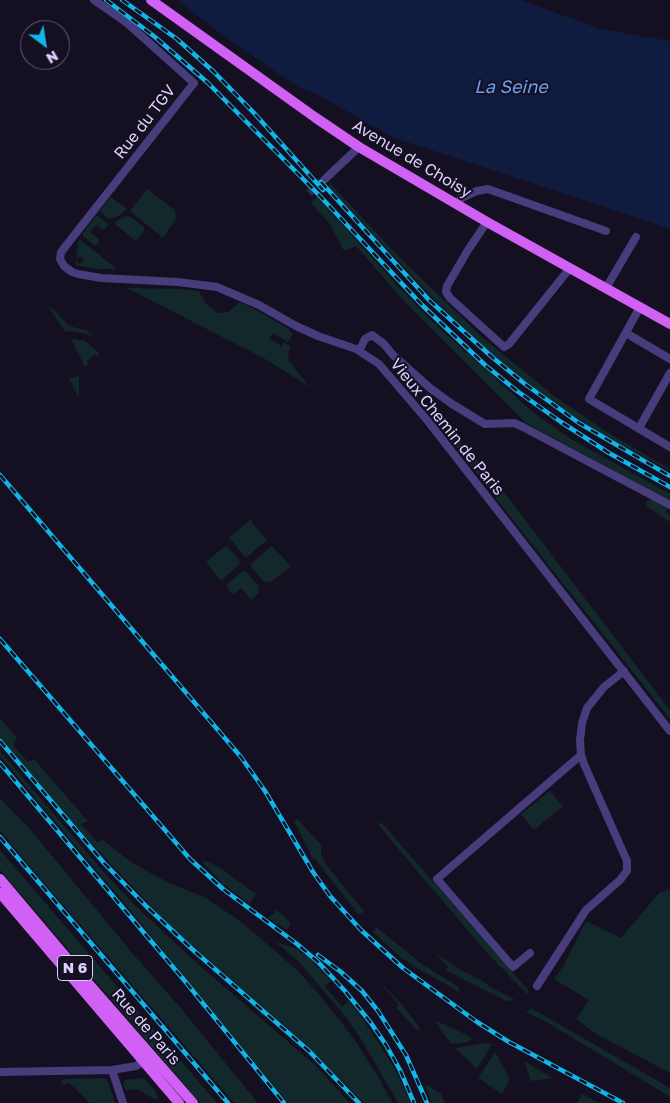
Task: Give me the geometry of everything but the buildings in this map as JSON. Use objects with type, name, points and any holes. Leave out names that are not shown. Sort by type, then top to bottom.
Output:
[{"type":"main road","name":"Avenue de Choisy","points":[[151,0],[359,147],[487,222],[670,324]]},
{"type":"main road","name":"Rue de Paris","points":[[0,878],[81,976],[193,1103]]},
{"type":"main road","name":"Rue de Paris","points":[[1,895],[179,1103]]},
{"type":"street","name":"Rue du TGV","points":[[60,259],[61,252],[194,83],[139,33],[94,0]]},
{"type":"street","points":[[325,179],[359,147]]},
{"type":"street","points":[[458,204],[461,198],[477,191],[488,190],[606,231]]},
{"type":"street","points":[[487,222],[468,250],[447,286],[446,292],[456,304],[504,347],[509,344],[570,268]]},
{"type":"street","points":[[606,288],[636,237]]},
{"type":"street","name":"Vieux Chemin de Paris","points":[[60,259],[64,266],[78,274],[217,287],[259,305],[310,333],[359,351],[379,364],[397,384],[670,731]]},
{"type":"street","points":[[640,307],[589,399],[670,447]]},
{"type":"street","points":[[626,334],[670,359]]},
{"type":"street","points":[[359,351],[365,339],[372,335],[430,388],[452,404],[486,424],[514,423],[670,505]]},
{"type":"street","points":[[639,428],[670,374]]},
{"type":"street","points":[[537,986],[582,916],[591,905],[623,878],[628,867],[581,755],[580,731],[587,708],[604,687],[624,671]]},
{"type":"street","points":[[530,953],[513,968],[438,880],[581,755]]},
{"type":"street","points":[[0,1072],[112,1070],[136,1066],[144,1063],[152,1056]]},
{"type":"street","points":[[112,1070],[123,1103]]},
{"type":"green space","points":[[329,182],[396,254],[483,338],[553,395],[604,430],[670,469],[670,471],[597,431],[548,399],[486,349],[443,309],[329,187]]},
{"type":"green space","points":[[147,189],[175,210],[176,219],[163,238],[130,211]]},
{"type":"green space","points":[[111,197],[127,209],[119,216],[109,219],[100,211]]},
{"type":"green space","points":[[317,197],[438,327],[534,413],[571,439],[670,494],[670,501],[526,423],[404,301],[356,246],[344,251],[330,224],[311,203]]},
{"type":"green space","points":[[96,216],[109,225],[104,230],[96,225],[90,232],[100,240],[95,246],[82,234]]},
{"type":"green space","points":[[126,216],[131,217],[144,227],[144,231],[136,241],[116,225],[115,222]]},
{"type":"green space","points":[[79,239],[117,269],[96,269],[76,265],[76,260],[79,264],[84,260],[82,257],[76,257]]},
{"type":"green space","points":[[127,288],[199,291],[206,304],[218,313],[228,312],[240,302],[264,314],[293,334],[288,342],[273,333],[269,338],[281,346],[284,342],[291,347],[288,354],[289,361],[310,387],[265,359]]},
{"type":"green space","points":[[47,305],[69,326],[86,330],[95,338],[83,333],[65,331]]},
{"type":"green space","points":[[71,339],[84,340],[100,354],[97,356],[95,354],[87,361],[89,364],[85,367]]},
{"type":"green space","points":[[79,376],[79,398],[69,378]]},
{"type":"green space","points":[[431,414],[466,447],[494,479],[670,710],[670,719],[516,524]]},
{"type":"green space","points":[[651,499],[668,508],[666,512],[670,515],[670,522],[646,506],[645,502]]},
{"type":"green space","points":[[255,516],[251,521],[267,540],[246,558],[229,538]]},
{"type":"green space","points":[[272,546],[291,566],[270,583],[268,581],[264,582],[251,564]]},
{"type":"green space","points":[[224,547],[228,547],[240,561],[239,565],[221,581],[206,562]]},
{"type":"green space","points":[[246,571],[259,587],[259,593],[251,600],[241,588],[233,595],[226,586],[241,572]]},
{"type":"green space","points":[[0,718],[17,738],[13,745],[28,762],[34,759],[88,821],[81,824],[97,842],[103,840],[131,862],[167,882],[206,898],[240,921],[296,969],[320,995],[354,1039],[379,1078],[392,1103],[364,1103],[304,1043],[168,924],[75,826],[0,737]]},
{"type":"green space","points":[[0,751],[107,876],[139,909],[198,964],[315,1065],[350,1103],[288,1103],[134,915],[0,756]]},
{"type":"green space","points":[[550,791],[563,806],[534,830],[521,814]]},
{"type":"green space","points":[[0,798],[29,828],[258,1103],[234,1103],[21,856],[0,831]]},
{"type":"green space","points":[[298,819],[321,845],[321,855],[327,866],[364,911],[359,915],[315,859],[313,859],[294,821]]},
{"type":"green space","points":[[381,822],[529,991],[527,994],[489,955],[400,851],[379,825]]},
{"type":"green space","points":[[0,850],[217,1103],[200,1103],[0,870]]},
{"type":"green space","points":[[204,860],[222,869],[256,894],[249,904],[222,883],[203,863]]},
{"type":"green space","points":[[670,889],[670,1073],[596,1034],[576,1019],[589,1000],[554,979],[564,965],[586,921],[621,938],[659,893]]},
{"type":"green space","points":[[277,910],[291,923],[287,930],[268,918]]},
{"type":"green space","points":[[376,927],[422,964],[459,987],[459,992],[400,957],[373,932]]},
{"type":"green space","points":[[276,942],[294,948],[307,956],[331,981],[325,986],[342,1007],[349,1001],[394,1067],[411,1103],[398,1103],[361,1039],[345,1016],[299,962]]},
{"type":"green space","points":[[435,953],[459,969],[515,1000],[506,1001],[445,970],[448,967]]},
{"type":"green space","points":[[373,974],[404,1007],[420,1028],[418,1031],[396,1008],[399,1005]]},
{"type":"green space","points":[[531,1008],[670,1088],[670,1097],[555,1027],[526,1012]]},
{"type":"green space","points":[[434,1020],[472,1038],[469,1042],[451,1044]]},
{"type":"green space","points":[[486,1043],[492,1044],[477,1069],[455,1048]]},
{"type":"green space","points":[[495,1052],[510,1079],[502,1094],[478,1078]]},
{"type":"green space","points":[[524,1061],[553,1078],[531,1081]]},
{"type":"green space","points":[[104,1078],[108,1082],[115,1103],[90,1103],[68,1082],[65,1085],[60,1081],[65,1079]]},
{"type":"green space","points":[[142,1078],[156,1092],[158,1099],[154,1099],[139,1090],[132,1089],[126,1091],[123,1084],[125,1080]]},
{"type":"green space","points":[[425,1084],[441,1094],[445,1103],[431,1103]]},
{"type":"green space","points":[[582,1094],[599,1103],[577,1103]]},
{"type":"water","name":"La Seine","points":[[177,0],[521,0],[601,29],[670,41],[670,229],[392,137],[315,93],[298,87],[226,38]]},
{"type":"tunnel","points":[[309,193],[325,179]]},
{"type":"railway","points":[[106,0],[155,37],[208,83],[318,194],[422,305],[485,365],[517,391],[561,422],[609,453],[670,487]]},
{"type":"railway","points":[[122,0],[177,39],[214,72],[254,113],[323,190]]},
{"type":"railway","points":[[321,182],[429,300],[492,357],[525,384],[579,423],[670,476]]},
{"type":"railway","points":[[0,475],[241,757],[265,791],[313,872],[330,896],[361,930],[403,968],[477,1022],[509,1042],[623,1103]]},
{"type":"railway","points":[[0,639],[190,859],[223,889],[297,944],[318,962],[345,991],[386,1045],[400,1070],[414,1103]]},
{"type":"railway","points":[[0,741],[104,863],[147,907],[309,1051],[359,1103]]},
{"type":"railway","points":[[0,763],[184,980],[284,1103]]},
{"type":"railway","points":[[0,837],[228,1103]]},
{"type":"railway","points":[[318,955],[362,991],[378,1011],[406,1055],[427,1103]]}]
